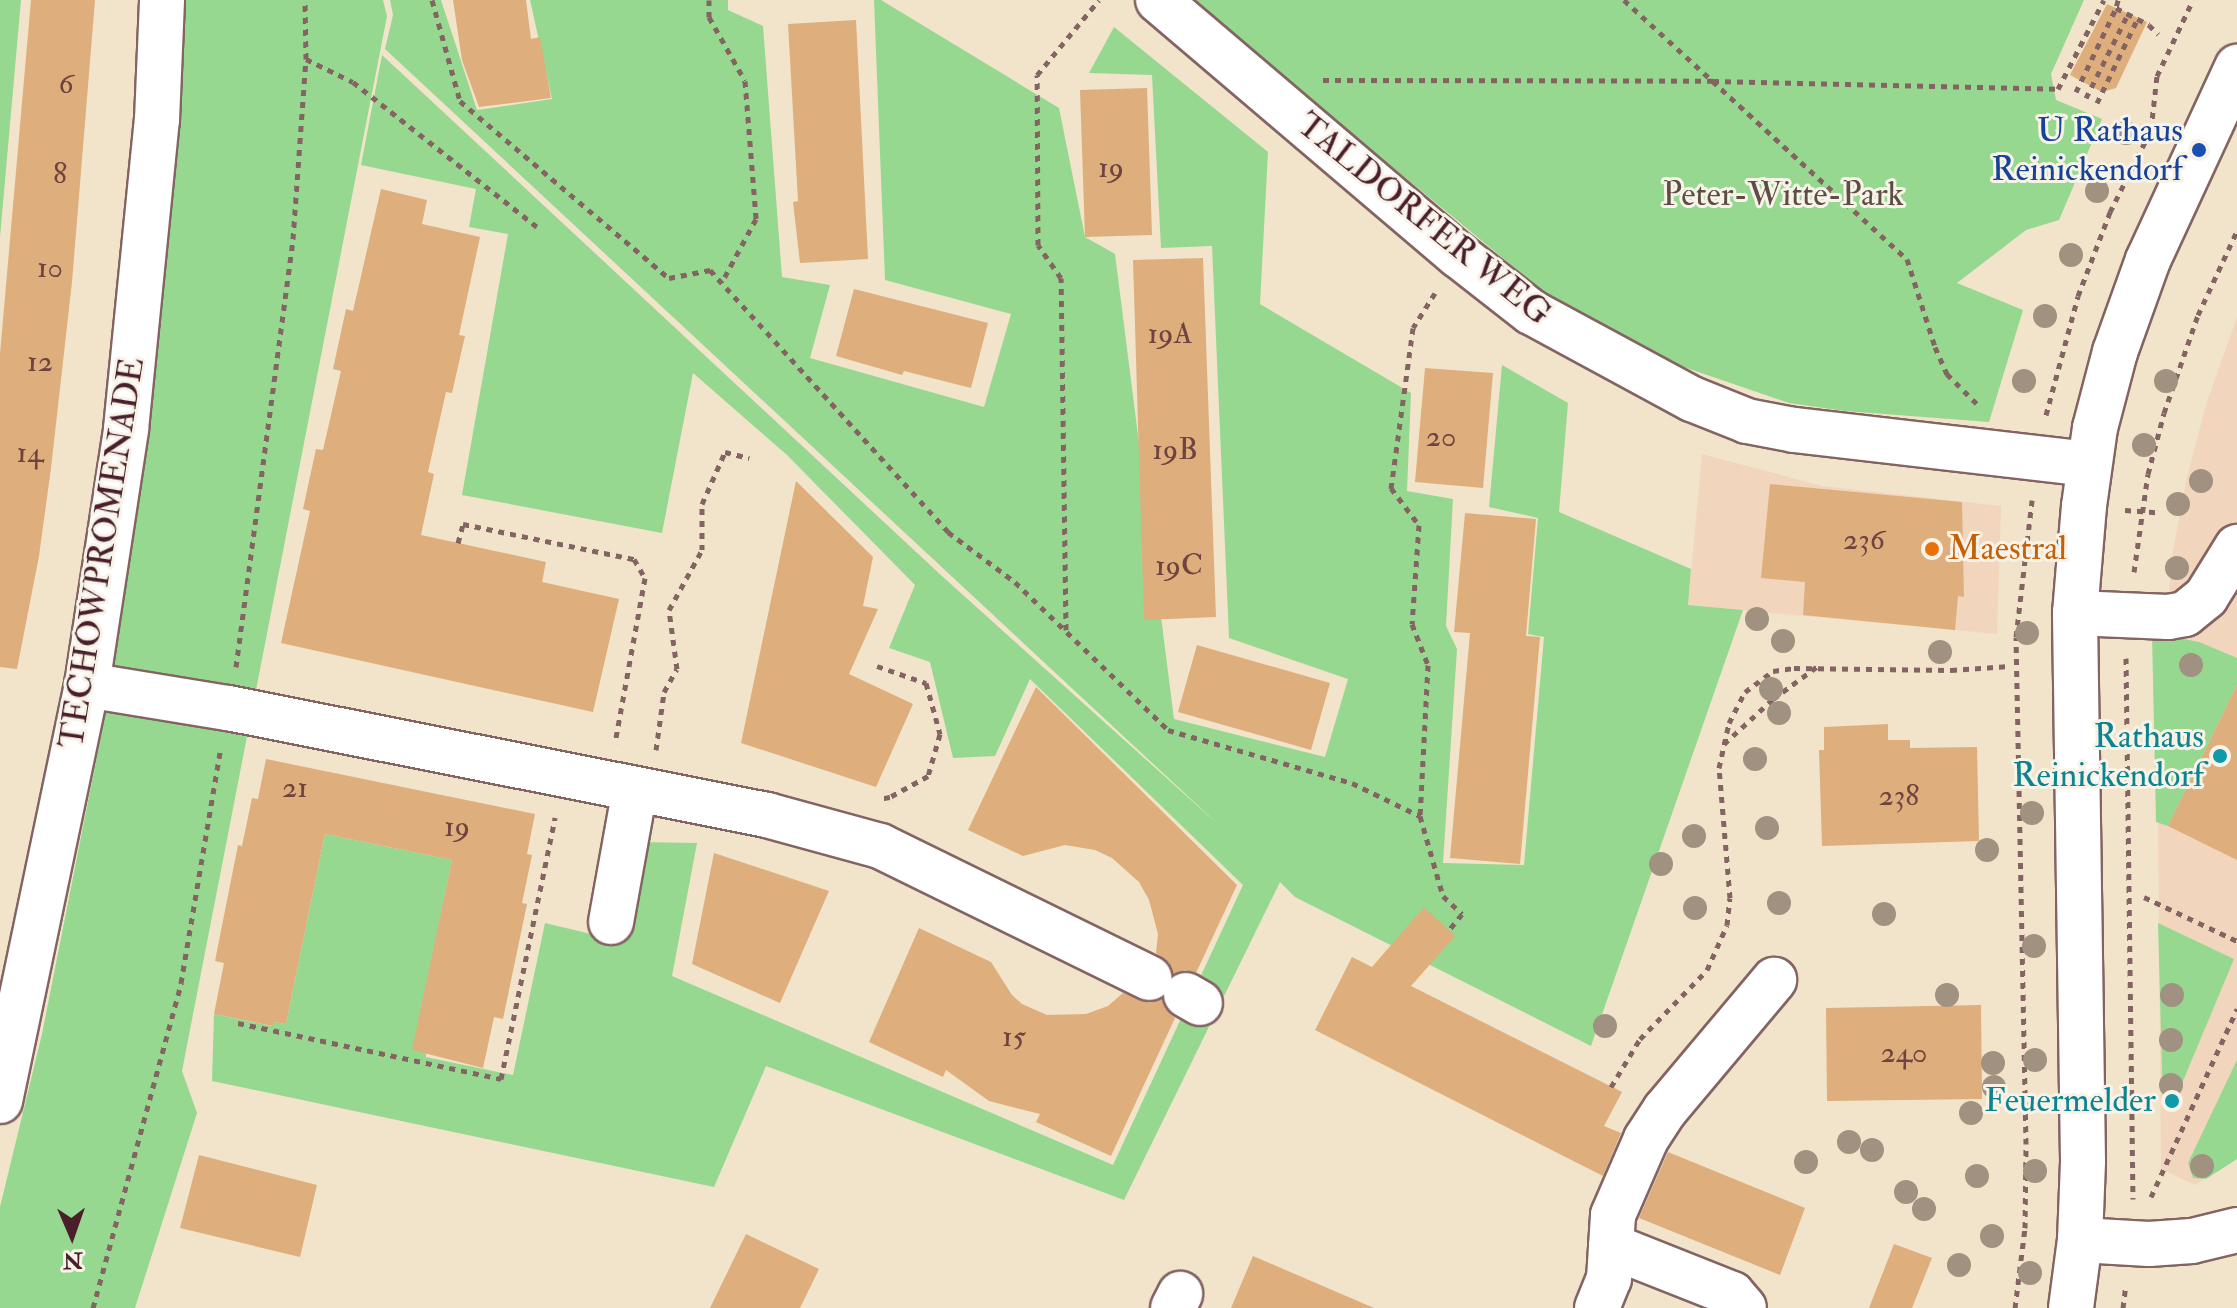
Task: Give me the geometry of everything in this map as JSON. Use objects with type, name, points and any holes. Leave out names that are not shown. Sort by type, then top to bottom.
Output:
[{"type":"street","name":"TECHOWPROMENADE","points":[[0,1101],[87,685],[126,429],[157,120],[162,0]]},
{"type":"street","name":"TALDORFER WEG","points":[[1158,0],[1458,255],[1531,312],[1692,399],[1747,421],[1794,430],[2089,464]]},
{"type":"street","points":[[2071,1308],[2080,1240],[2083,1161],[2075,613],[2078,548],[2089,464],[2115,352],[2148,260],[2237,67]]},
{"type":"street","points":[[2075,613],[2168,617],[2198,607],[2237,547]]},
{"type":"street","points":[[87,685],[228,708],[767,815],[880,846],[1178,992]]},
{"type":"street","points":[[611,922],[630,788]]},
{"type":"street","points":[[1597,1308],[1609,1279],[1613,1215],[1646,1139],[1665,1110],[1774,980]]},
{"type":"street","points":[[2080,1240],[2149,1244],[2192,1241],[2237,1230]]},
{"type":"street","points":[[1611,1246],[1732,1294],[1744,1308]]},
{"type":"path","points":[[93,1308],[181,983],[228,708],[293,239],[306,59],[305,0]]},
{"type":"path","points":[[432,0],[460,101],[669,278],[710,270],[948,532],[1015,582],[1168,730],[1352,783],[1420,816]]},
{"type":"path","points":[[709,0],[709,17],[745,81],[756,219],[722,282]]},
{"type":"path","points":[[1066,631],[1061,278],[1038,245],[1037,75],[1099,0]]},
{"type":"path","points":[[1624,0],[1907,259],[1935,347],[1947,374],[1978,406],[1992,412]]},
{"type":"path","points":[[1252,80],[1713,81],[2058,89],[2104,0]]},
{"type":"path","points":[[2076,92],[2118,0]]},
{"type":"path","points":[[2045,421],[2078,296],[2110,212],[2151,130],[2157,76],[2193,0]]},
{"type":"path","points":[[2116,8],[2158,34]]},
{"type":"path","points":[[2086,98],[2128,14]]},
{"type":"path","points":[[2097,103],[2137,20]]},
{"type":"path","points":[[306,59],[353,82],[537,227]]},
{"type":"path","points":[[2134,1193],[2126,672],[2129,615],[2141,511],[2168,400],[2198,315],[2237,231]]},
{"type":"path","points":[[1449,930],[1462,914],[1443,896],[1420,816],[1428,665],[1412,624],[1419,525],[1391,488],[1413,328],[1458,255]]},
{"type":"path","points":[[630,788],[664,692],[677,669],[669,610],[702,550],[702,504],[725,452],[749,458]]},
{"type":"path","points":[[2015,1308],[2025,1228],[2026,1144],[2016,637],[2033,491]]},
{"type":"path","points":[[2122,509],[2156,512]]},
{"type":"path","points":[[458,543],[463,524],[634,559],[645,578],[630,788]]},
{"type":"path","points":[[874,799],[890,797],[928,776],[940,734],[926,683],[877,666]]},
{"type":"path","points":[[1611,1087],[1640,1039],[1707,970],[1727,925],[1730,898],[1719,793],[1723,745],[1737,705],[1758,680],[1773,671],[1818,666],[1951,670],[2010,666]]},
{"type":"path","points":[[1723,745],[1773,699],[1818,666]]},
{"type":"path","points":[[238,1023],[501,1079],[564,775]]},
{"type":"path","points":[[2144,897],[2237,941]]},
{"type":"path","points":[[2151,1197],[2237,1009]]},
{"type":"path","points":[[2123,1308],[2126,1290]]},
{"type":"shaded area","points":[[2237,317],[2237,1159],[2195,1185],[2161,1169],[2157,708],[2173,551],[2187,477],[2206,405]]},
{"type":"shaded area","points":[[1702,454],[1822,486],[2001,506],[1997,634],[1688,605]]},
{"type":"green space","points":[[0,0],[21,0],[0,237]]},
{"type":"green space","points":[[182,0],[383,0],[387,16],[182,1071],[197,1113],[135,1308],[0,1308],[0,1207],[42,1034],[104,721],[137,481]]},
{"type":"green space","points":[[390,0],[441,0],[477,110],[552,99],[530,0],[728,0],[728,10],[763,26],[782,277],[830,285],[810,358],[984,407],[1011,314],[885,280],[874,0],[881,0],[1059,108],[1085,237],[1115,254],[1174,719],[1325,757],[1348,679],[1229,638],[1212,246],[1161,248],[1152,75],[1089,73],[1114,27],[1268,152],[1260,304],[1411,393],[1407,491],[1453,499],[1446,626],[1457,649],[1443,863],[1524,865],[1544,637],[1528,634],[1538,518],[1489,507],[1502,365],[1568,403],[1559,512],[1691,569],[1688,605],[1743,610],[1591,1046],[1295,897],[1280,882],[1124,1200],[766,1066],[714,1187],[212,1081],[214,1014],[272,1026],[274,1022],[286,1024],[325,834],[452,860],[413,1050],[426,1053],[426,1057],[513,1075],[545,923],[612,939],[637,842],[697,843],[672,976],[1113,1165],[1243,885],[1030,679],[995,756],[953,758],[930,662],[889,648],[915,585],[787,455],[693,373],[662,533],[462,495],[508,234],[469,227],[476,189],[361,165],[382,55],[943,577],[1221,827],[385,49],[393,15]]},
{"type":"green space","name":"Peter-Witte-Park","points":[[1190,0],[2084,0],[2051,74],[2056,100],[2102,119],[2059,220],[2026,230],[1957,283],[2023,310],[1989,422],[1845,411],[1789,403],[1646,354],[1544,292]]},
{"type":"green space","points":[[2152,633],[2199,642],[2237,658],[2237,685],[2168,826],[2156,822]]},
{"type":"green space","points":[[2158,923],[2234,959],[2178,1093],[2163,1107]]},
{"type":"green space","points":[[2237,1060],[2237,1159],[2206,1179],[2193,1178],[2188,1163]]},
{"type":"building","points":[[31,0],[95,0],[72,282],[51,468],[39,556],[17,669],[0,667],[0,354]]},
{"type":"building","points":[[453,0],[526,0],[531,39],[540,37],[551,98],[479,107],[462,60]]},
{"type":"building","points":[[2107,4],[2147,22],[2116,88],[2102,92],[2070,75]]},
{"type":"building","points":[[856,20],[868,259],[800,263],[793,202],[798,201],[788,24]]},
{"type":"building","points":[[1147,88],[1152,235],[1085,237],[1080,90]]},
{"type":"building","points":[[381,189],[427,200],[422,224],[480,237],[459,335],[465,336],[452,393],[446,392],[428,472],[434,474],[421,535],[546,562],[542,582],[619,599],[593,712],[281,643],[310,511],[303,509],[316,449],[323,450],[341,371],[333,369],[346,309],[353,311]]},
{"type":"building","points":[[1203,258],[1216,617],[1144,620],[1133,260]]},
{"type":"building","points":[[854,289],[988,323],[971,388],[904,371],[902,375],[836,356]]},
{"type":"building","points":[[1425,368],[1493,373],[1483,488],[1415,482]]},
{"type":"building","points":[[796,481],[873,557],[863,606],[878,609],[849,674],[913,704],[876,787],[741,743]]},
{"type":"building","points":[[1770,484],[1962,502],[1964,597],[1958,596],[1955,630],[1803,615],[1805,582],[1761,578]]},
{"type":"building","points":[[1465,513],[1536,519],[1526,636],[1540,637],[1520,864],[1450,858],[1470,633],[1454,632]]},
{"type":"building","points":[[1197,645],[1330,683],[1311,750],[1178,712]]},
{"type":"building","name":"Rathaus Reinickendorf","points":[[2237,685],[2237,860],[2168,826]]},
{"type":"building","points":[[1036,687],[1237,885],[1196,973],[1185,970],[1173,974],[1169,963],[1156,953],[1158,934],[1149,900],[1139,882],[1112,858],[1095,850],[1065,845],[1023,856],[968,830]]},
{"type":"building","points":[[1888,724],[1888,740],[1910,740],[1910,748],[1977,747],[1979,841],[1822,846],[1819,750],[1824,750],[1824,727]]},
{"type":"building","points":[[266,759],[535,814],[527,854],[532,855],[522,903],[527,904],[503,1019],[494,1017],[483,1068],[412,1050],[452,860],[325,834],[286,1024],[274,1022],[273,1026],[214,1014],[224,963],[215,961],[238,845],[242,846],[252,798],[258,799]]},
{"type":"building","points":[[714,853],[829,891],[780,1003],[692,964]]},
{"type":"building","points":[[1424,907],[1455,936],[1411,986],[1622,1092],[1604,1126],[1621,1133],[1603,1176],[1315,1030],[1352,957],[1372,967]]},
{"type":"building","points":[[919,928],[991,962],[1012,995],[1022,1004],[1047,1015],[1086,1014],[1108,1006],[1123,993],[1150,1003],[1162,999],[1165,1008],[1175,1018],[1111,1156],[1036,1122],[1040,1114],[989,1101],[946,1070],[943,1077],[869,1042]]},
{"type":"building","points":[[1981,1005],[1982,1099],[1827,1101],[1826,1008]]},
{"type":"building","points":[[1668,1152],[1805,1208],[1780,1275],[1639,1218]]},
{"type":"building","points":[[199,1155],[317,1185],[300,1257],[180,1228]]},
{"type":"building","points":[[746,1234],[819,1269],[800,1308],[710,1308]]},
{"type":"building","points":[[1894,1244],[1932,1258],[1912,1308],[1869,1308]]},
{"type":"building","points":[[1253,1256],[1374,1308],[1231,1308]]},
{"type":"place","name":"U Rathaus Reinickendorf","points":[[2199,150]]},
{"type":"place","name":"Maestral","points":[[1932,549]]},
{"type":"place","name":"Rathaus Reinickendorf","points":[[2220,756]]},
{"type":"place","name":"Feuermelder","points":[[2172,1101]]}]
